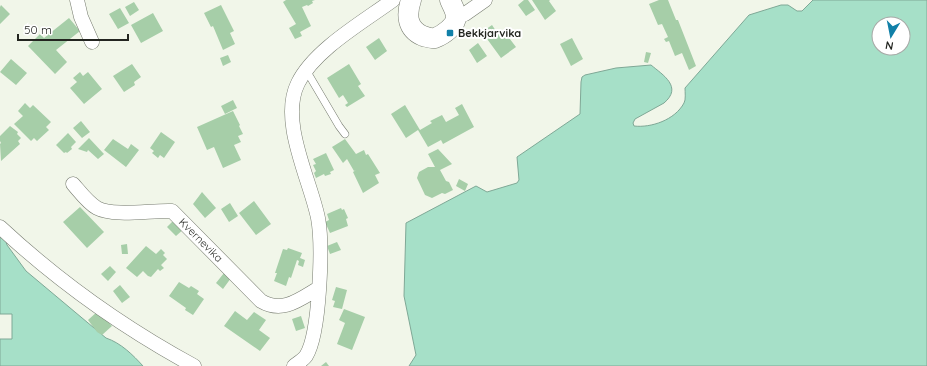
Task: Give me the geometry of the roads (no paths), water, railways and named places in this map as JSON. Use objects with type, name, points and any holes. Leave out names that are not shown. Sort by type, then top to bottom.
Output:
[{"type":"street","points":[[77,0],[81,17],[92,42]]},
{"type":"street","points":[[294,366],[306,356],[311,344],[315,326],[319,288],[320,242],[318,220],[293,130],[291,112],[294,92],[306,70],[322,54],[341,37],[393,0]]},
{"type":"street","points":[[411,0],[408,15],[410,26],[417,33],[426,37],[434,38],[453,26],[453,9],[465,14],[485,0]]},
{"type":"street","name":"Kvernevika","points":[[73,184],[91,204],[104,211],[172,211],[261,301],[268,305],[275,307],[295,302],[319,288]]},
{"type":"street","points":[[0,227],[19,245],[102,310],[157,346],[194,366]]},
{"type":"lane","points":[[306,70],[345,134]]},
{"type":"place","name":"Bekkjarvika","points":[[450,33]]}]
